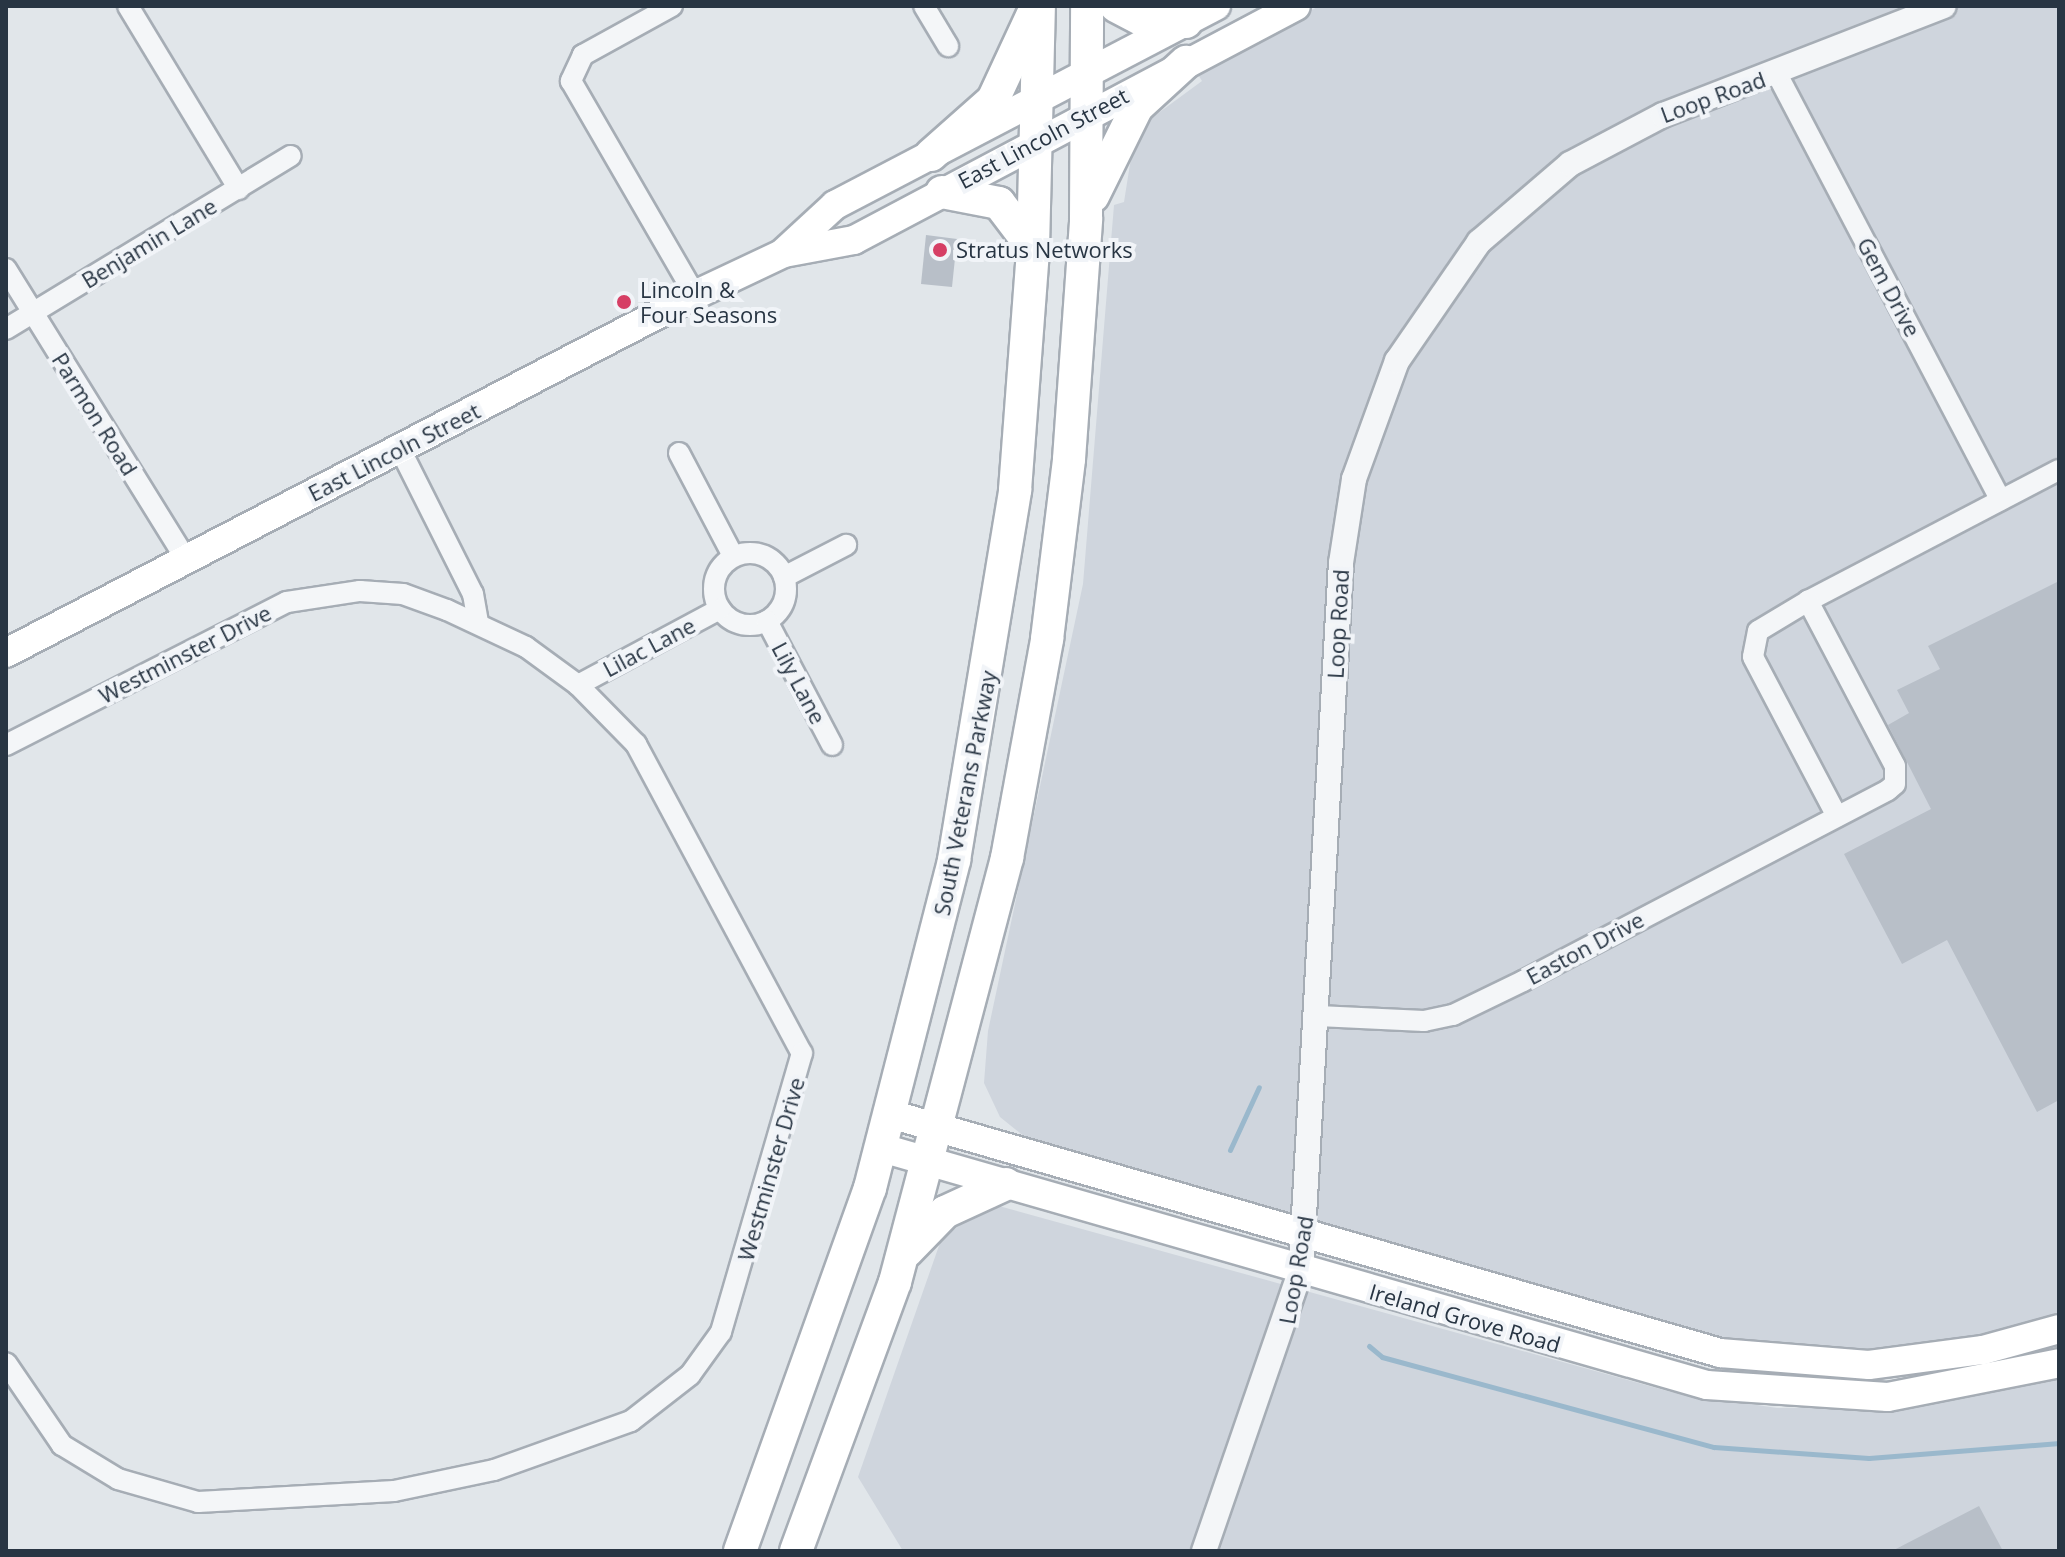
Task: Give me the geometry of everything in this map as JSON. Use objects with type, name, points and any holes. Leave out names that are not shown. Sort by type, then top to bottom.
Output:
[{"type":"highway","name":"South Veterans Parkway","points":[[740,1551],[882,1148],[931,968],[983,708],[1015,490],[1033,248],[1038,6]]},
{"type":"highway","points":[[931,155],[981,114],[1008,80],[1038,6]]},
{"type":"highway","points":[[796,1551],[902,1256],[931,1161],[1007,858],[1047,639],[1086,219],[1087,6]]},
{"type":"highway","points":[[1116,6],[1146,22],[1186,22]]},
{"type":"highway","points":[[1086,219],[1120,131],[1186,62]]},
{"type":"highway","points":[[942,192],[999,203],[1033,248]]},
{"type":"highway","points":[[902,1256],[945,1212],[1006,1184]]},
{"type":"main road","name":"East Lincoln Street","points":[[784,253],[835,205],[1216,6]]},
{"type":"main road","name":"East Lincoln Street","points":[[6,653],[695,295],[784,253],[854,240],[1036,140],[1296,6]]},
{"type":"main road","name":"Ireland Grove Road","points":[[890,1114],[1688,1347],[1780,1362],[1924,1360],[2059,1329]]},
{"type":"main road","name":"Ireland Grove Road","points":[[882,1148],[1301,1269],[1742,1391],[1900,1396],[2059,1363]]},
{"type":"street","points":[[128,6],[239,189]]},
{"type":"street","points":[[672,6],[583,55],[571,81],[695,295]]},
{"type":"street","points":[[924,6],[948,46]]},
{"type":"street","name":"Loop Road","points":[[1204,1551],[1301,1269],[1345,529],[1370,426],[1397,361],[1479,242],[1558,173],[1663,115],[1777,74],[1944,6]]},
{"type":"street","name":"Gem Drive","points":[[1777,74],[2001,500]]},
{"type":"street","name":"Benjamin Lane","points":[[6,329],[291,156]]},
{"type":"street","name":"Parmon Road","points":[[6,269],[186,559]]},
{"type":"street","points":[[400,449],[473,594],[478,623]]},
{"type":"street","points":[[679,453],[733,556]]},
{"type":"street","points":[[1837,816],[1753,657],[1758,631],[1808,601],[2059,470]]},
{"type":"street","points":[[784,577],[846,545]]},
{"type":"street","points":[[733,556],[769,557],[784,577],[785,597],[767,621],[746,625],[720,609],[714,586],[733,556]]},
{"type":"street","name":"Westminster Drive","points":[[6,745],[287,602],[360,591],[403,594],[478,623],[578,685],[636,744],[657,776],[802,1053],[732,1308],[707,1355],[631,1421],[528,1459],[394,1491],[298,1501],[198,1502],[118,1479],[62,1445],[14,1395],[6,1363]]},
{"type":"street","name":"Easton Drive","points":[[1318,1016],[1424,1021],[1453,1015],[1888,790],[1897,775],[1808,601]]},
{"type":"street","name":"Lilac Lane","points":[[578,685],[720,609]]},
{"type":"street","name":"Lily Lane","points":[[767,621],[832,745]]},
{"type":"street","points":[[6,1406],[14,1395]]},
{"type":"shaded area","points":[[1319,6],[2059,6],[2059,1316],[1936,1348],[1834,1355],[1717,1344],[1030,1141],[1000,1117],[984,1083],[988,1031],[1083,584],[1114,205],[1124,202],[1133,145],[1153,117],[1202,81],[1197,73]]},
{"type":"shaded area","points":[[988,1203],[1671,1392],[1777,1408],[1918,1407],[2059,1377],[2059,1551],[903,1551],[858,1477],[941,1240]]},
{"type":"building","name":"Stratus Networks","points":[[926,235],[957,239],[952,287],[921,284]]},
{"type":"building","points":[[2059,581],[2059,1100],[2037,1112],[1947,940],[1902,964],[1844,854],[1931,809],[1888,725],[1909,713],[1897,690],[1940,669],[1928,646]]},
{"type":"building","points":[[1979,1506],[2003,1551],[1892,1551]]},
{"type":"waterway","points":[[1230,1150],[1259,1087]]},
{"type":"waterway","points":[[1369,1346],[1382,1357],[1714,1447],[1869,1458],[2059,1443]]},
{"type":"place","name":"Stratus Networks","points":[[940,250]]},
{"type":"place","name":"Lincoln & Four Seasons","points":[[624,302]]}]
